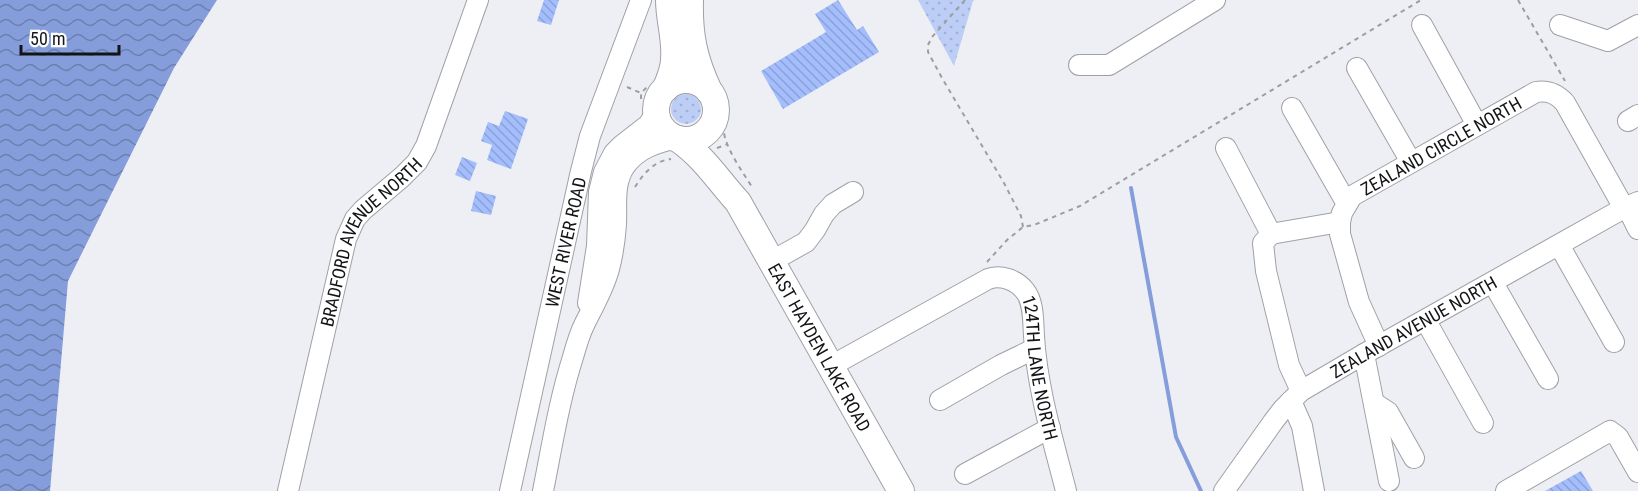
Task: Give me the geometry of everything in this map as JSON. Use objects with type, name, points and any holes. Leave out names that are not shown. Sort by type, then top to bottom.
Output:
[{"type":"main road","name":"WEST RIVER ROAD","points":[[662,97],[672,74],[675,58],[669,0]]},
{"type":"main road","points":[[690,0],[693,49],[716,106],[714,122],[710,129],[695,139],[677,139],[662,127],[658,118],[662,97],[679,82],[696,82],[709,90]]},
{"type":"main road","name":"EAST HAYDEN LAKE ROAD","points":[[714,122],[713,142],[729,174],[738,202],[901,491]]},
{"type":"main road","name":"EAST HAYDEN LAKE ROAD","points":[[677,139],[691,148],[710,167],[718,180],[738,202]]},
{"type":"street","name":"BRADFORD AVENUE NORTH","points":[[288,491],[346,239],[363,210],[410,170],[426,146],[478,0]]},
{"type":"street","name":"WEST RIVER ROAD","points":[[510,491],[590,136],[640,0]]},
{"type":"street","points":[[1079,65],[1109,66],[1215,0]]},
{"type":"street","points":[[1422,25],[1476,125]]},
{"type":"street","points":[[1560,25],[1608,40],[1638,25]]},
{"type":"street","points":[[1357,68],[1411,162]]},
{"type":"street","name":"ZEALAND CIRCLE NORTH","points":[[1343,213],[1352,196],[1536,92],[1544,91],[1552,92],[1565,103],[1631,205],[1631,215],[1638,229]]},
{"type":"street","name":"WEST RIVER ROAD","points":[[585,324],[597,246],[601,182],[614,153],[648,125],[662,97]]},
{"type":"street","points":[[1292,108],[1343,213],[1340,234],[1372,350],[1374,403],[1389,482]]},
{"type":"street","name":"WEST RIVER ROAD","points":[[543,491],[564,388],[573,356],[585,324],[601,294],[611,261],[619,177],[624,167],[640,150],[677,139]]},
{"type":"street","points":[[1227,147],[1271,234]]},
{"type":"street","points":[[772,261],[806,242],[833,204],[853,192]]},
{"type":"street","name":"ZEALAND AVENUE NORTH","points":[[1224,491],[1273,422],[1296,396],[1372,350],[1631,205]]},
{"type":"street","points":[[1314,491],[1296,396],[1266,271],[1263,243],[1271,234],[1343,213]]},
{"type":"street","points":[[1559,245],[1614,342]]},
{"type":"street","name":"124TH LANE NORTH","points":[[984,282],[993,277],[1011,280],[1025,290],[1029,298],[1037,368],[1066,491]]},
{"type":"street","points":[[831,366],[984,282]]},
{"type":"street","points":[[1493,283],[1548,379]]},
{"type":"street","points":[[1426,321],[1483,423]]},
{"type":"street","points":[[940,400],[1034,349]]},
{"type":"street","points":[[1374,403],[1388,412],[1414,458]]},
{"type":"street","points":[[965,474],[1050,428]]},
{"type":"street","points":[[1506,491],[1610,431],[1618,437],[1638,472]]},
{"type":"path","points":[[965,0],[932,37],[928,45],[928,52],[1004,183],[1021,216],[1023,227]]},
{"type":"path","points":[[984,282],[981,269],[1007,240],[1023,227],[1080,207],[1420,0]]},
{"type":"path","points":[[720,147],[728,144]]},
{"type":"shaded area","points":[[918,0],[975,0],[954,66]]},
{"type":"shaded area","points":[[686,94],[697,98],[701,109],[697,120],[686,124],[675,120],[671,109],[675,98]]},
{"type":"water","points":[[0,0],[217,0],[174,68],[68,281],[50,491],[0,491]]},
{"type":"building","points":[[544,0],[559,0],[551,25],[537,21]]},
{"type":"building","points":[[838,0],[857,30],[863,26],[879,52],[783,109],[761,71],[826,32],[815,14]]},
{"type":"building","points":[[505,111],[528,119],[511,169],[487,160],[492,145],[481,141],[488,122],[499,126]]},
{"type":"building","points":[[462,157],[477,163],[470,181],[455,175]]},
{"type":"building","points":[[476,191],[496,196],[491,215],[471,211]]},
{"type":"building","points":[[1581,471],[1593,491],[1545,491]]},
{"type":"waterway","points":[[1131,188],[1176,437],[1201,491]]}]
